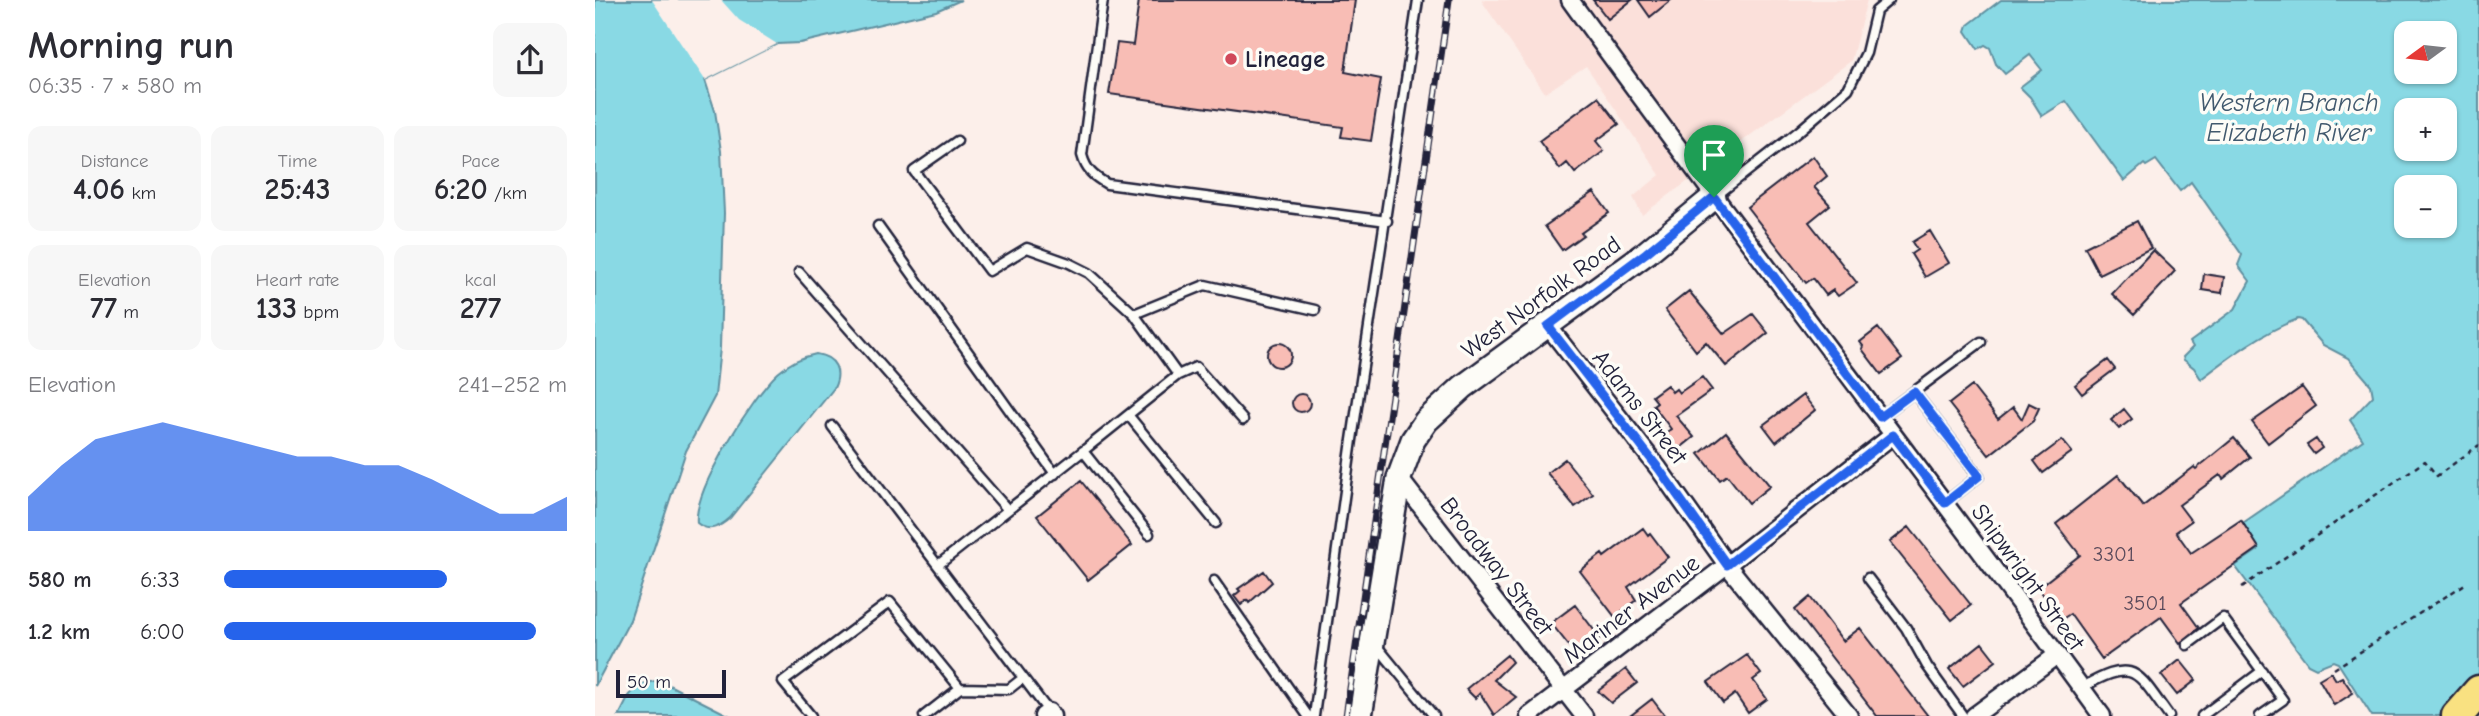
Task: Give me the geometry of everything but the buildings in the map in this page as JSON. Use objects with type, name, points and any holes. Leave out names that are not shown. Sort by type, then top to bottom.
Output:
[{"type":"highway","points":[[2457,716],[2479,691]]},
{"type":"street","name":"Shipwright Street","points":[[1570,0],[2102,716]]},
{"type":"street","name":"West Norfolk Road","points":[[1360,716],[1399,478],[1413,440],[1426,421],[1463,387],[1646,253],[1714,197]]},
{"type":"street","name":"Adams Street","points":[[1548,326],[1659,469],[1727,565],[1849,716]]},
{"type":"street","name":"Mariner Avenue","points":[[1529,716],[1893,435]]},
{"type":"street","name":"Broadway Street","points":[[1399,478],[1584,716]]},
{"type":"street","points":[[1974,716],[2057,654]]},
{"type":"lane","points":[[1103,0],[1082,155],[1086,168],[1095,178],[1107,184],[1387,220]]},
{"type":"lane","points":[[1314,716],[1418,0]]},
{"type":"lane","name":"West Norfolk Road","points":[[1714,197],[1848,89],[1866,53],[1876,11],[1889,0]]},
{"type":"lane","points":[[957,141],[914,172],[989,271],[1027,248],[1089,273],[1134,314],[1178,375]]},
{"type":"lane","points":[[878,226],[1055,474]]},
{"type":"lane","points":[[799,272],[1008,510]]},
{"type":"lane","points":[[1134,314],[1205,285],[1315,310]]},
{"type":"lane","points":[[1880,417],[1981,342]]},
{"type":"lane","points":[[938,565],[1178,375],[1196,367],[1243,419]]},
{"type":"lane","points":[[1914,392],[1979,476],[1945,503]]},
{"type":"lane","points":[[1129,416],[1216,523]]},
{"type":"lane","points":[[832,426],[1048,714]]},
{"type":"lane","points":[[1083,451],[1149,534]]},
{"type":"lane","points":[[1868,578],[1906,628],[1927,666],[1963,716]]},
{"type":"lane","points":[[1214,581],[1308,716]]},
{"type":"lane","points":[[811,716],[783,682],[890,602],[960,688]]},
{"type":"lane","points":[[2187,645],[2224,618],[2283,700],[2260,716]]},
{"type":"lane","points":[[1373,640],[1434,716]]},
{"type":"lane","points":[[2081,688],[2109,673],[2128,671],[2141,677],[2169,716]]},
{"type":"lane","points":[[2202,716],[2262,671]]},
{"type":"lane","points":[[923,716],[960,688],[1009,689],[1023,678]]},
{"type":"path","points":[[2242,587],[2425,461],[2437,476],[2479,445]]},
{"type":"path","points":[[2334,669],[2465,584]]},
{"type":"shaded area","points":[[1481,0],[1867,0],[1851,61],[1642,215],[1633,197],[1660,175],[1586,66],[1545,93]]},
{"type":"water","points":[[595,0],[961,0],[936,11],[800,43],[777,44],[705,80],[715,111],[721,151],[724,213],[720,348],[715,396],[686,451],[630,620],[595,686]]},
{"type":"water","name":"Western Branch Elizabeth River","points":[[2001,0],[2479,0],[2479,716],[2372,716],[2338,663],[2333,661],[2316,668],[2308,664],[2235,566],[2258,550],[2240,525],[2363,440],[2350,420],[2373,396],[2371,385],[2348,358],[2323,345],[2302,320],[2298,319],[2259,338],[2201,379],[2183,357],[2193,347],[2190,342],[2235,309],[2250,281],[2238,265],[2242,255],[2191,182],[2180,191],[2156,160],[2146,166],[2144,164],[2124,181],[2066,101],[2042,116],[2020,87],[2042,70],[2030,55],[2005,74],[1996,64],[1990,48],[1985,45],[1978,49],[1966,31],[1968,25]]},
{"type":"water","points":[[816,354],[828,358],[836,366],[834,388],[730,518],[714,528],[701,526],[697,523],[698,508],[704,489],[740,422],[782,369]]},
{"type":"water","points":[[659,680],[730,716],[619,716],[638,685]]},
{"type":"pier","points":[[652,0],[721,0],[739,20],[777,44],[705,80]]},
{"type":"railway","points":[[1346,716],[1449,0]]},
{"type":"place","name":"Lineage","points":[[1231,59]]},
{"type":"route","points":[[1714,197],[1880,417],[1914,392],[1979,476],[1945,503],[1893,435],[1727,565],[1659,469],[1548,326],[1646,253],[1714,197]]}]
